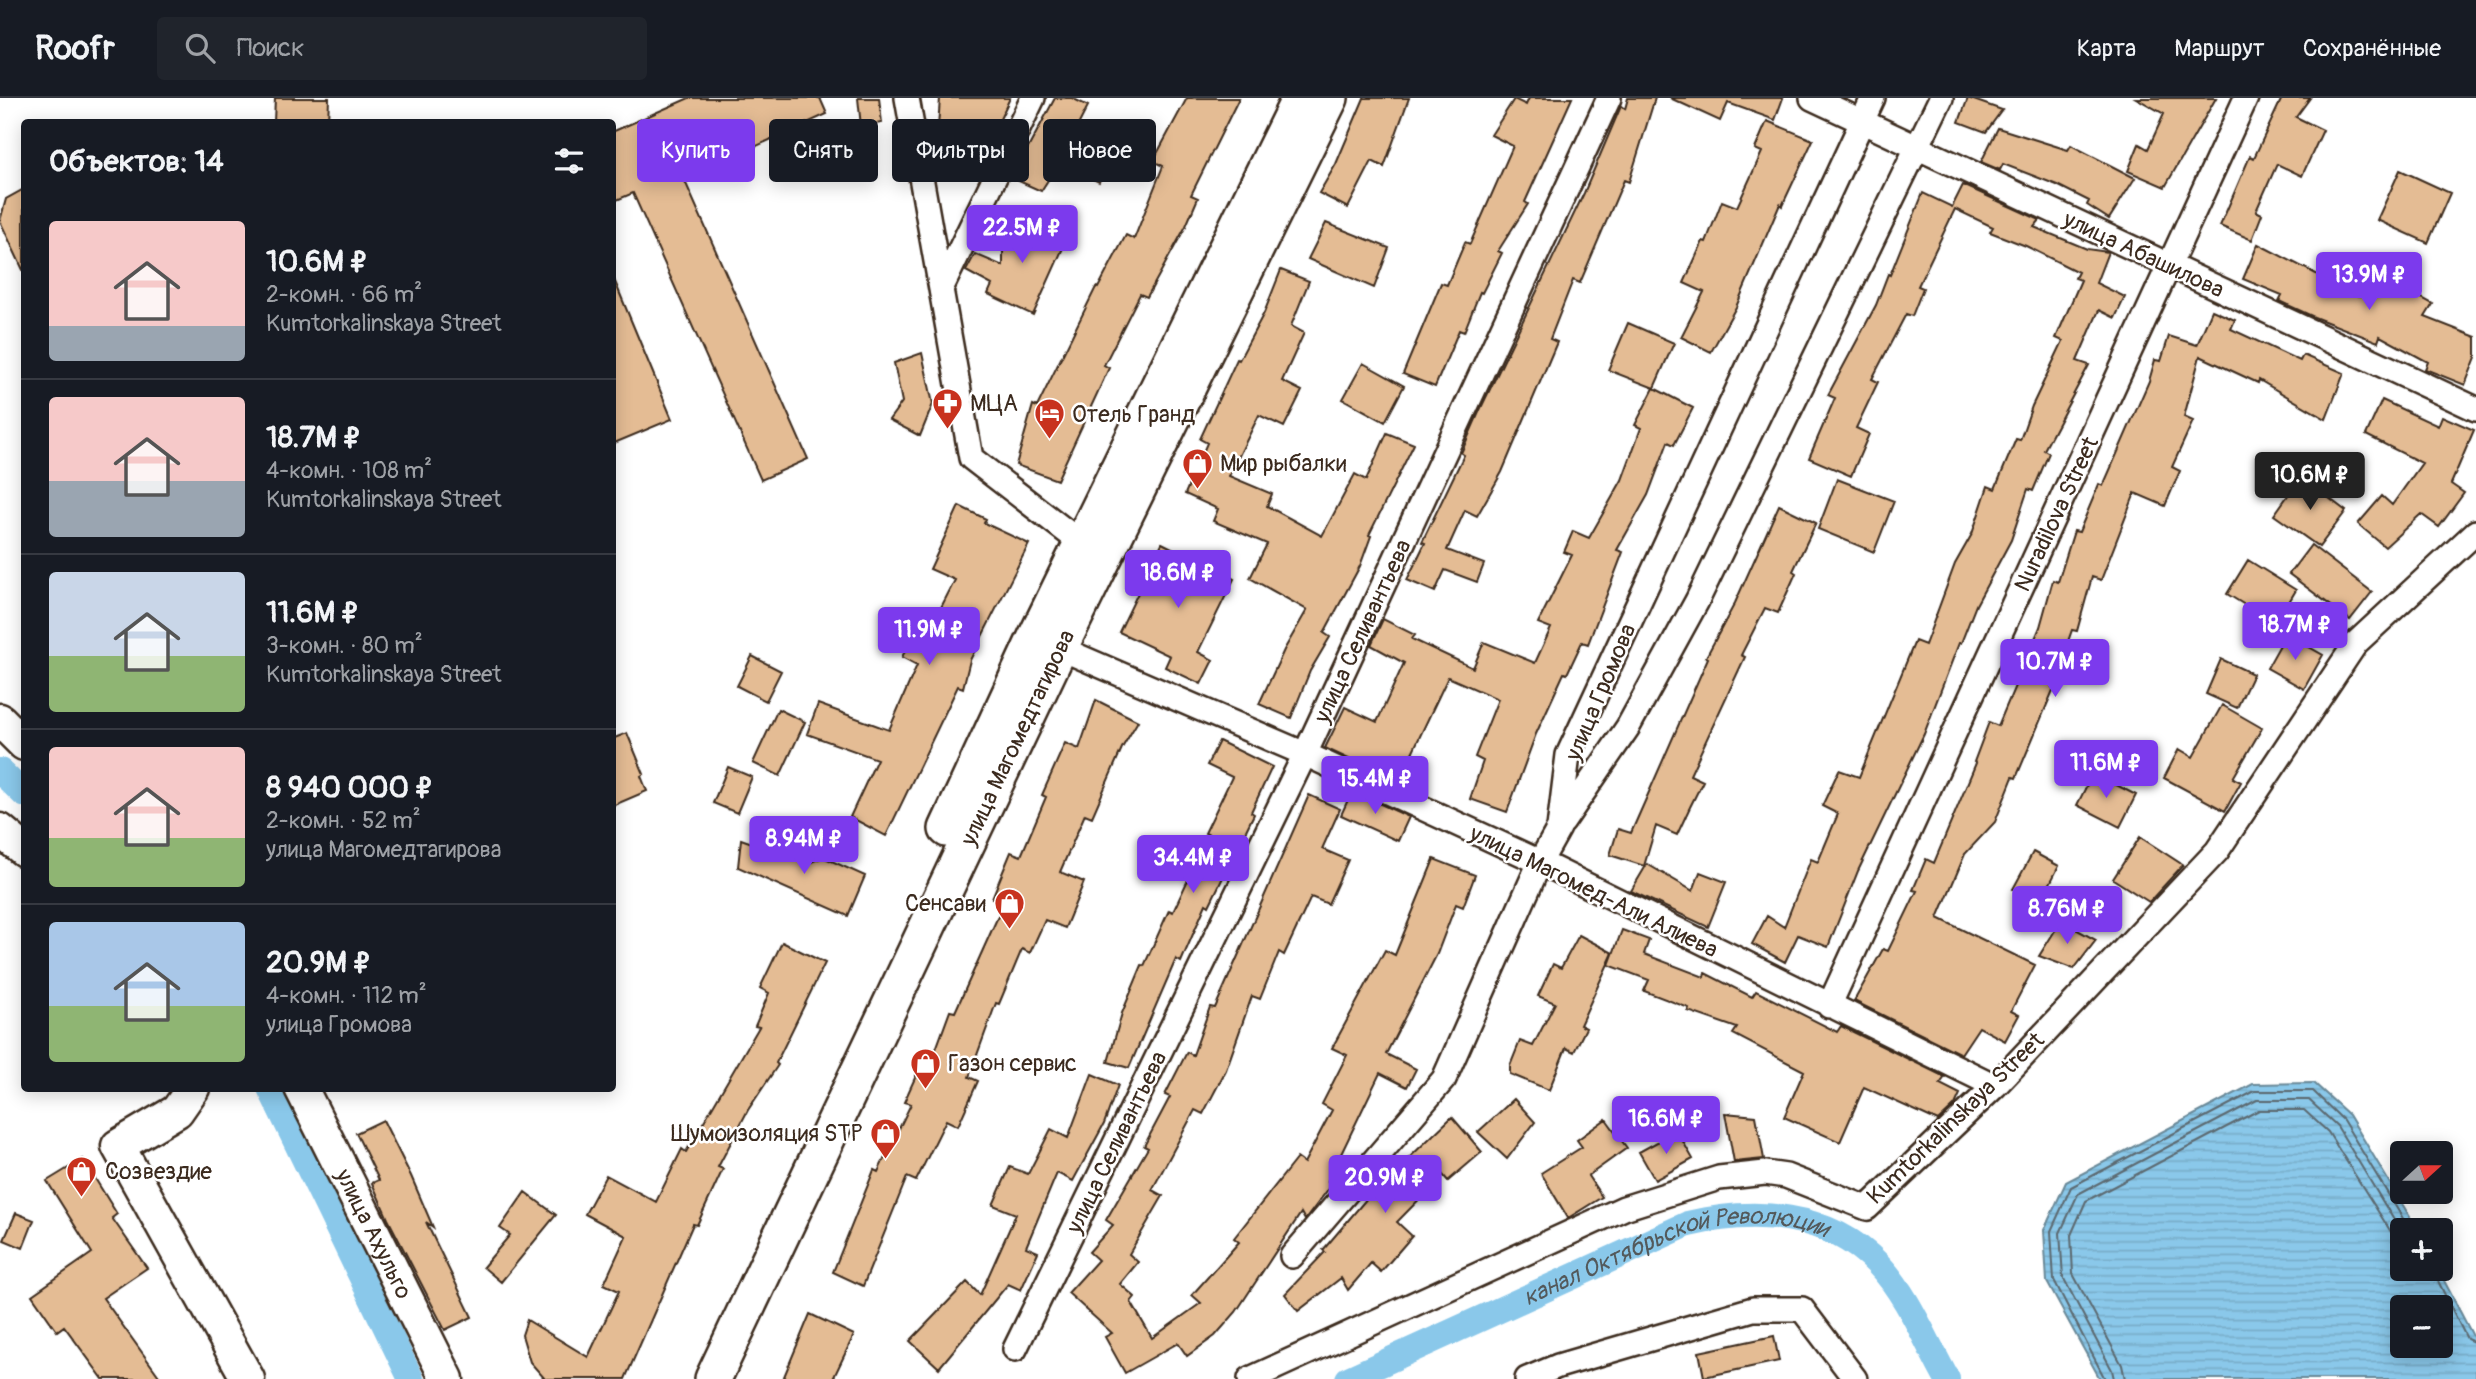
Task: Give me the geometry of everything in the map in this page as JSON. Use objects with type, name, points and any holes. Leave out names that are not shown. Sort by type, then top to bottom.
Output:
[{"type":"main road","name":"улица Магомедтагирова","points":[[1092,552],[1300,98]]},
{"type":"main road","name":"улица Магомедтагирова","points":[[688,1379],[1092,552],[1330,98]]},
{"type":"main road","name":"улица Магомедтагирова","points":[[713,1379],[1047,643]]},
{"type":"main road","points":[[0,720],[21,741]]},
{"type":"main road","points":[[0,830],[21,848]]},
{"type":"main road","points":[[190,1092],[177,1111],[118,1146],[248,1379]]},
{"type":"main road","name":"улица Ахульго","points":[[303,1092],[447,1379]]},
{"type":"street","points":[[907,98],[971,458],[1092,552]]},
{"type":"street","points":[[941,289],[1034,98]]},
{"type":"street","name":"улица Селивантьева","points":[[1015,1349],[1304,754],[1609,98]]},
{"type":"street","name":"улица Абашилова","points":[[1812,98],[2476,409]]},
{"type":"street","name":"улица Громова","points":[[1292,1256],[1444,1079],[1540,862],[1559,828],[1569,755],[1873,98]]},
{"type":"street","points":[[1559,828],[1628,727],[1697,601],[1941,98]]},
{"type":"street","name":"Nuradilova Street","points":[[1829,1006],[2246,98]]},
{"type":"street","name":"Kumtorkalinskaya Street","points":[[1250,1379],[1624,1208],[1719,1178],[1765,1173],[1786,1176],[1867,1208],[1995,1086],[2217,851],[2356,643],[2476,531]]},
{"type":"street","name":"улица Магомед-Али Алиева","points":[[1047,643],[1304,754],[1540,862],[1995,1086]]},
{"type":"street","points":[[1527,1379],[1558,1366],[1753,1309],[1802,1309],[1855,1379]]},
{"type":"water","points":[[2314,1083],[2349,1115],[2390,1183],[2390,1204],[2402,1204],[2411,1218],[2390,1218],[2390,1281],[2444,1281],[2452,1295],[2390,1295],[2390,1358],[2453,1358],[2453,1298],[2476,1342],[2476,1379],[2100,1379],[2047,1282],[2044,1230],[2066,1182],[2253,1084]]},
{"type":"building","points":[[275,98],[329,98],[328,119],[274,119]]},
{"type":"building","points":[[689,98],[820,98],[827,114],[816,119],[769,119],[769,140],[755,147],[755,119],[641,119]]},
{"type":"building","points":[[858,98],[879,98],[882,123],[878,124],[878,119],[860,119]]},
{"type":"building","points":[[940,98],[1010,98],[1000,119],[939,119]]},
{"type":"building","points":[[1055,98],[1072,98],[1088,106],[1081,119],[1044,119]]},
{"type":"building","points":[[1187,98],[1239,98],[1191,195],[1198,198],[1186,226],[1147,297],[1140,294],[1104,365],[1109,368],[1057,480],[1016,465],[1033,405],[1037,407],[1096,287],[1098,288],[1126,235],[1134,239],[1163,166],[1156,162],[1156,155]]},
{"type":"building","points":[[1364,98],[1409,98],[1384,167],[1372,161],[1348,208],[1319,193],[1336,164]]},
{"type":"building","points":[[1529,98],[1572,98],[1525,202],[1528,204],[1498,251],[1502,253],[1482,293],[1480,292],[1464,332],[1459,330],[1435,387],[1403,374],[1441,283],[1447,285],[1465,242],[1470,244],[1513,146],[1491,135],[1514,99],[1526,105]]},
{"type":"building","points":[[1628,98],[1655,98],[1629,182],[1624,180],[1580,283],[1573,280],[1550,339],[1557,342],[1502,472],[1477,516],[1465,510],[1447,550],[1484,564],[1477,582],[1445,570],[1435,592],[1407,580],[1425,543],[1422,542],[1464,455],[1461,453],[1480,410],[1584,193],[1621,106],[1625,109]]},
{"type":"building","points":[[1670,98],[1783,98],[1775,120],[1728,103],[1720,121]]},
{"type":"building","points":[[1968,98],[2002,110],[1986,132],[1959,122]]},
{"type":"building","points":[[2136,98],[2216,98],[2165,187],[2128,171],[2139,144],[2148,149],[2164,114]]},
{"type":"building","points":[[2282,98],[2310,98],[2296,117],[2323,130],[2302,176],[2277,164],[2256,211],[2262,214],[2252,240],[2220,226],[2250,156],[2254,158]]},
{"type":"building","points":[[1043,120],[1043,182],[1047,182],[1041,191],[1021,182],[1029,182],[1029,146]]},
{"type":"building","points":[[637,121],[637,182],[685,182],[808,459],[761,480],[633,193],[616,200],[616,130]]},
{"type":"building","points":[[1767,121],[1813,140],[1782,206],[1780,204],[1736,307],[1711,352],[1681,337],[1704,292],[1684,283],[1703,241],[1706,242],[1722,201],[1737,207],[1762,152],[1755,149]]},
{"type":"building","points":[[1998,128],[2068,150],[2071,145],[2135,178],[2109,219],[2087,205],[2089,201],[2057,185],[2003,164],[2000,170],[1981,162]]},
{"type":"building","points":[[2400,170],[2450,193],[2428,243],[2377,220]]},
{"type":"building","points":[[1963,185],[2040,220],[2034,227],[2087,249],[2108,252],[2096,283],[2125,297],[2115,318],[2099,310],[2077,361],[2089,365],[2044,450],[2049,453],[2033,491],[2028,489],[2011,540],[1976,605],[1924,734],[1858,871],[1828,947],[1798,935],[1785,962],[1752,944],[1767,916],[1784,927],[1811,859],[1818,862],[1838,814],[1822,806],[1839,770],[1859,777],[1915,641],[1925,645],[1955,564],[1972,534],[1988,486],[1995,489],[2016,439],[2020,440],[2032,406],[2063,341],[2056,338],[2081,280],[2075,278],[2078,272],[2026,246],[1990,232],[1993,227],[1955,209],[1918,286],[1923,288],[1912,316],[1906,314],[1872,379],[1878,382],[1856,428],[1869,434],[1851,476],[1809,458],[1835,398],[1828,395],[1876,305],[1923,193],[1952,207]]},
{"type":"building","points":[[21,191],[21,266],[0,221],[6,199]]},
{"type":"building","points":[[1026,218],[1067,239],[1033,315],[988,294],[992,285],[966,271],[975,254],[1003,266],[1003,229],[1015,227]]},
{"type":"building","points":[[1326,223],[1389,248],[1374,288],[1308,259]]},
{"type":"building","points":[[2258,244],[2359,296],[2371,266],[2403,278],[2400,286],[2433,304],[2425,317],[2476,337],[2476,357],[2465,385],[2425,369],[2428,362],[2380,336],[2378,342],[2314,317],[2279,301],[2282,295],[2243,279]]},
{"type":"building","points":[[1281,270],[1309,281],[1291,326],[1304,333],[1282,381],[1302,391],[1284,427],[1259,415],[1229,476],[1272,494],[1267,506],[1322,536],[1355,474],[1366,480],[1387,433],[1414,444],[1369,535],[1371,536],[1360,566],[1324,633],[1330,637],[1310,671],[1291,718],[1259,704],[1284,650],[1307,610],[1250,578],[1267,544],[1213,521],[1218,509],[1185,494],[1207,443],[1200,439],[1237,359],[1239,360],[1264,313]]},
{"type":"building","points":[[616,284],[672,419],[616,442]]},
{"type":"building","points":[[2212,310],[2235,320],[2231,329],[2300,361],[2303,355],[2344,373],[2326,419],[2259,380],[2258,383],[2200,356],[2184,417],[2193,421],[2172,467],[2180,471],[2165,506],[2135,493],[2101,580],[2092,577],[2077,631],[2072,630],[2052,687],[2054,688],[2016,778],[2013,777],[1995,822],[1965,854],[1938,918],[2035,965],[2011,1011],[2019,1015],[2005,1041],[1979,1027],[1961,1054],[1854,1001],[1883,949],[1888,951],[1917,891],[1913,890],[1926,859],[1934,863],[1976,763],[1974,762],[1989,722],[1998,726],[2040,627],[2053,580],[2058,582],[2074,531],[2079,532],[2099,484],[2103,486],[2149,381],[2155,360],[2161,361],[2169,336],[2197,345]]},
{"type":"building","points":[[1628,323],[1674,343],[1654,388],[1608,370]]},
{"type":"building","points":[[922,353],[933,404],[920,436],[889,420],[902,402],[894,363]]},
{"type":"building","points":[[1363,363],[1404,386],[1385,422],[1343,399]]},
{"type":"building","points":[[1654,388],[1693,408],[1674,445],[1668,442],[1648,495],[1617,550],[1623,552],[1588,644],[1582,642],[1567,674],[1564,673],[1536,734],[1507,812],[1470,799],[1483,761],[1475,757],[1498,699],[1448,677],[1412,753],[1421,757],[1407,786],[1325,748],[1345,707],[1377,722],[1404,663],[1371,645],[1383,619],[1415,635],[1412,639],[1473,668],[1484,642],[1535,663],[1551,628],[1538,623],[1572,555],[1564,552],[1573,531],[1589,538],[1622,480],[1641,428],[1635,425]]},
{"type":"building","points":[[2382,400],[2438,426],[2442,416],[2474,430],[2451,484],[2464,493],[2439,527],[2421,514],[2385,547],[2358,524],[2382,496],[2392,505],[2422,463],[2366,435]]},
{"type":"building","points":[[2301,477],[2346,511],[2319,547],[2274,515]]},
{"type":"building","points":[[1837,479],[1894,501],[1874,552],[1818,529]]},
{"type":"building","points":[[1779,505],[1816,523],[1793,571],[1796,573],[1778,613],[1765,608],[1741,655],[1745,657],[1690,775],[1703,781],[1677,835],[1656,826],[1644,866],[1610,855],[1618,829],[1631,833],[1708,658],[1706,657],[1735,603]]},
{"type":"building","points":[[959,506],[986,519],[984,523],[1029,544],[970,660],[963,688],[958,686],[886,836],[850,817],[877,759],[807,734],[818,704],[889,730],[917,665],[902,657],[917,627],[928,633],[955,580],[930,569]]},
{"type":"building","points":[[1162,543],[1234,579],[1198,652],[1213,660],[1201,684],[1165,667],[1170,656],[1119,632]]},
{"type":"building","points":[[2311,545],[2372,592],[2350,620],[2289,574]]},
{"type":"building","points":[[2248,560],[2296,590],[2276,624],[2227,594]]},
{"type":"building","points":[[2286,634],[2323,655],[2304,689],[2267,668]]},
{"type":"building","points":[[752,656],[781,671],[766,701],[737,686]]},
{"type":"building","points":[[2221,659],[2253,674],[2237,708],[2206,694]]},
{"type":"building","points":[[1096,700],[1138,721],[1122,748],[1092,817],[1085,814],[1060,872],[1084,882],[1065,928],[1045,920],[1030,953],[1022,949],[999,1004],[996,1003],[969,1077],[978,1081],[958,1126],[946,1120],[916,1181],[907,1177],[863,1286],[833,1272],[874,1170],[878,1172],[911,1104],[904,1102],[925,1056],[932,1060],[950,1011],[955,1012],[1004,903],[992,898],[1011,852],[1021,856],[1046,797],[1042,795],[1065,743],[1079,749]]},
{"type":"building","points":[[2222,705],[2262,728],[2233,778],[2241,782],[2225,811],[2164,778],[2179,749],[2193,757]]},
{"type":"building","points":[[778,709],[805,722],[780,776],[753,763]]},
{"type":"building","points":[[627,733],[644,774],[641,776],[647,791],[616,804],[616,737]]},
{"type":"building","points":[[1219,741],[1272,767],[1251,812],[1254,814],[1209,906],[1206,904],[1181,962],[1176,959],[1129,1068],[1108,1062],[1122,1013],[1142,965],[1144,966],[1169,910],[1173,912],[1209,835],[1205,833],[1232,777],[1207,765]]},
{"type":"building","points":[[728,767],[752,777],[737,813],[713,803]]},
{"type":"building","points":[[2093,773],[2136,795],[2120,827],[2077,805]]},
{"type":"building","points":[[1352,791],[1409,817],[1398,841],[1341,815]]},
{"type":"building","points":[[1309,795],[1340,809],[1322,849],[1348,860],[1328,904],[1311,897],[1284,955],[1279,952],[1260,999],[1252,996],[1226,1070],[1203,1114],[1195,1110],[1152,1190],[1163,1196],[1129,1254],[1138,1262],[1120,1284],[1135,1297],[1131,1302],[1152,1338],[1201,1303],[1192,1295],[1239,1242],[1234,1238],[1297,1158],[1304,1163],[1332,1110],[1322,1104],[1347,1055],[1332,1048],[1385,950],[1395,955],[1434,859],[1475,875],[1463,907],[1456,904],[1437,954],[1386,1054],[1416,1069],[1407,1087],[1380,1073],[1328,1181],[1332,1184],[1305,1220],[1301,1213],[1236,1312],[1215,1336],[1187,1356],[1178,1343],[1125,1373],[1105,1337],[1112,1333],[1068,1293],[1098,1260],[1089,1252],[1113,1225],[1106,1220],[1148,1148],[1144,1146],[1170,1097],[1165,1095],[1187,1052],[1193,1055],[1210,1007],[1215,1008]]},
{"type":"building","points":[[2140,837],[2183,865],[2149,902],[2113,879]]},
{"type":"building","points":[[741,839],[809,863],[823,857],[865,876],[848,916],[738,867]]},
{"type":"building","points":[[2033,852],[2059,866],[2040,903],[2013,889]]},
{"type":"building","points":[[1647,864],[1693,891],[1700,872],[1726,882],[1708,927],[1631,891]]},
{"type":"building","points":[[2061,921],[2096,940],[2074,969],[2039,956]]},
{"type":"building","points":[[1622,930],[1649,940],[1644,954],[1704,977],[1705,973],[1752,997],[1756,991],[1837,1032],[1841,1026],[1945,1077],[1940,1084],[1960,1094],[1955,1105],[1938,1121],[1864,1087],[1840,1142],[1784,1117],[1804,1071],[1733,1034],[1737,1028],[1688,1011],[1689,1008],[1644,991],[1649,980],[1609,965]]},
{"type":"building","points":[[1579,935],[1613,953],[1580,1025],[1586,1028],[1574,1052],[1566,1048],[1549,1090],[1510,1074],[1510,1066],[1520,1041],[1533,1046],[1555,1003],[1538,996],[1553,964],[1561,968]]},
{"type":"building","points":[[782,942],[825,963],[776,1063],[778,1065],[748,1110],[718,1167],[723,1169],[697,1225],[693,1224],[625,1379],[545,1379],[530,1362],[522,1335],[527,1320],[588,1357],[619,1291],[604,1284],[626,1236],[585,1214],[606,1175],[656,1202],[682,1149],[686,1152],[759,1027],[755,1026],[769,993],[760,988]]},
{"type":"building","points":[[1092,1074],[1118,1085],[1104,1124],[1073,1181],[1057,1173],[1026,1247],[1038,1252],[1021,1290],[1008,1284],[939,1368],[910,1341],[967,1282],[980,1295],[1016,1214],[993,1205],[1010,1167],[1028,1174],[1051,1129],[1068,1138]]},
{"type":"building","points":[[1514,1099],[1535,1122],[1507,1159],[1478,1132]]},
{"type":"building","points":[[1725,1113],[1756,1116],[1764,1159],[1734,1162]]},
{"type":"building","points":[[1452,1117],[1482,1152],[1448,1181],[1443,1175],[1397,1222],[1412,1236],[1381,1272],[1371,1263],[1348,1290],[1341,1278],[1298,1311],[1285,1294],[1325,1252],[1323,1250],[1368,1197]]},
{"type":"building","points":[[1606,1119],[1627,1148],[1588,1176],[1602,1197],[1568,1218],[1541,1173],[1582,1147],[1577,1140]]},
{"type":"building","points":[[383,1120],[433,1227],[426,1222],[472,1317],[445,1330],[388,1219],[372,1183],[379,1180],[356,1133]]},
{"type":"building","points":[[1677,1131],[1693,1159],[1655,1180],[1639,1152]]},
{"type":"building","points":[[83,1159],[117,1214],[112,1218],[147,1268],[103,1298],[161,1379],[103,1379],[64,1326],[57,1331],[32,1295],[92,1253],[47,1181]]},
{"type":"building","points":[[525,1192],[556,1215],[501,1282],[483,1267],[510,1235],[500,1228]]},
{"type":"building","points":[[16,1213],[34,1220],[23,1248],[4,1240]]},
{"type":"building","points":[[810,1314],[854,1335],[833,1379],[783,1379]]},
{"type":"building","points":[[1774,1336],[1779,1361],[1704,1377],[1699,1352]]},
{"type":"waterway","name":"канал Октябрьской Революции","points":[[0,771],[21,791]]},
{"type":"waterway","name":"канал Октябрьской Революции","points":[[272,1092],[411,1379]]},
{"type":"waterway","name":"канал Октябрьской Революции","points":[[1348,1379],[1688,1224],[1738,1216],[1789,1218],[1813,1224],[1858,1247],[1889,1276],[1947,1379]]},
{"type":"place","name":"МЦА","points":[[947,430]]},
{"type":"place","name":"Отель Гранд","points":[[1049,441]]},
{"type":"place","name":"Мир рыбалки","points":[[1197,490]]},
{"type":"place","name":"Сенсави","points":[[1009,930]]},
{"type":"place","name":"Газон сервис","points":[[925,1090]]},
{"type":"place","name":"Шумоизоляция STP","points":[[886,1160]]},
{"type":"place","name":"Созвездие","points":[[82,1198]]}]
